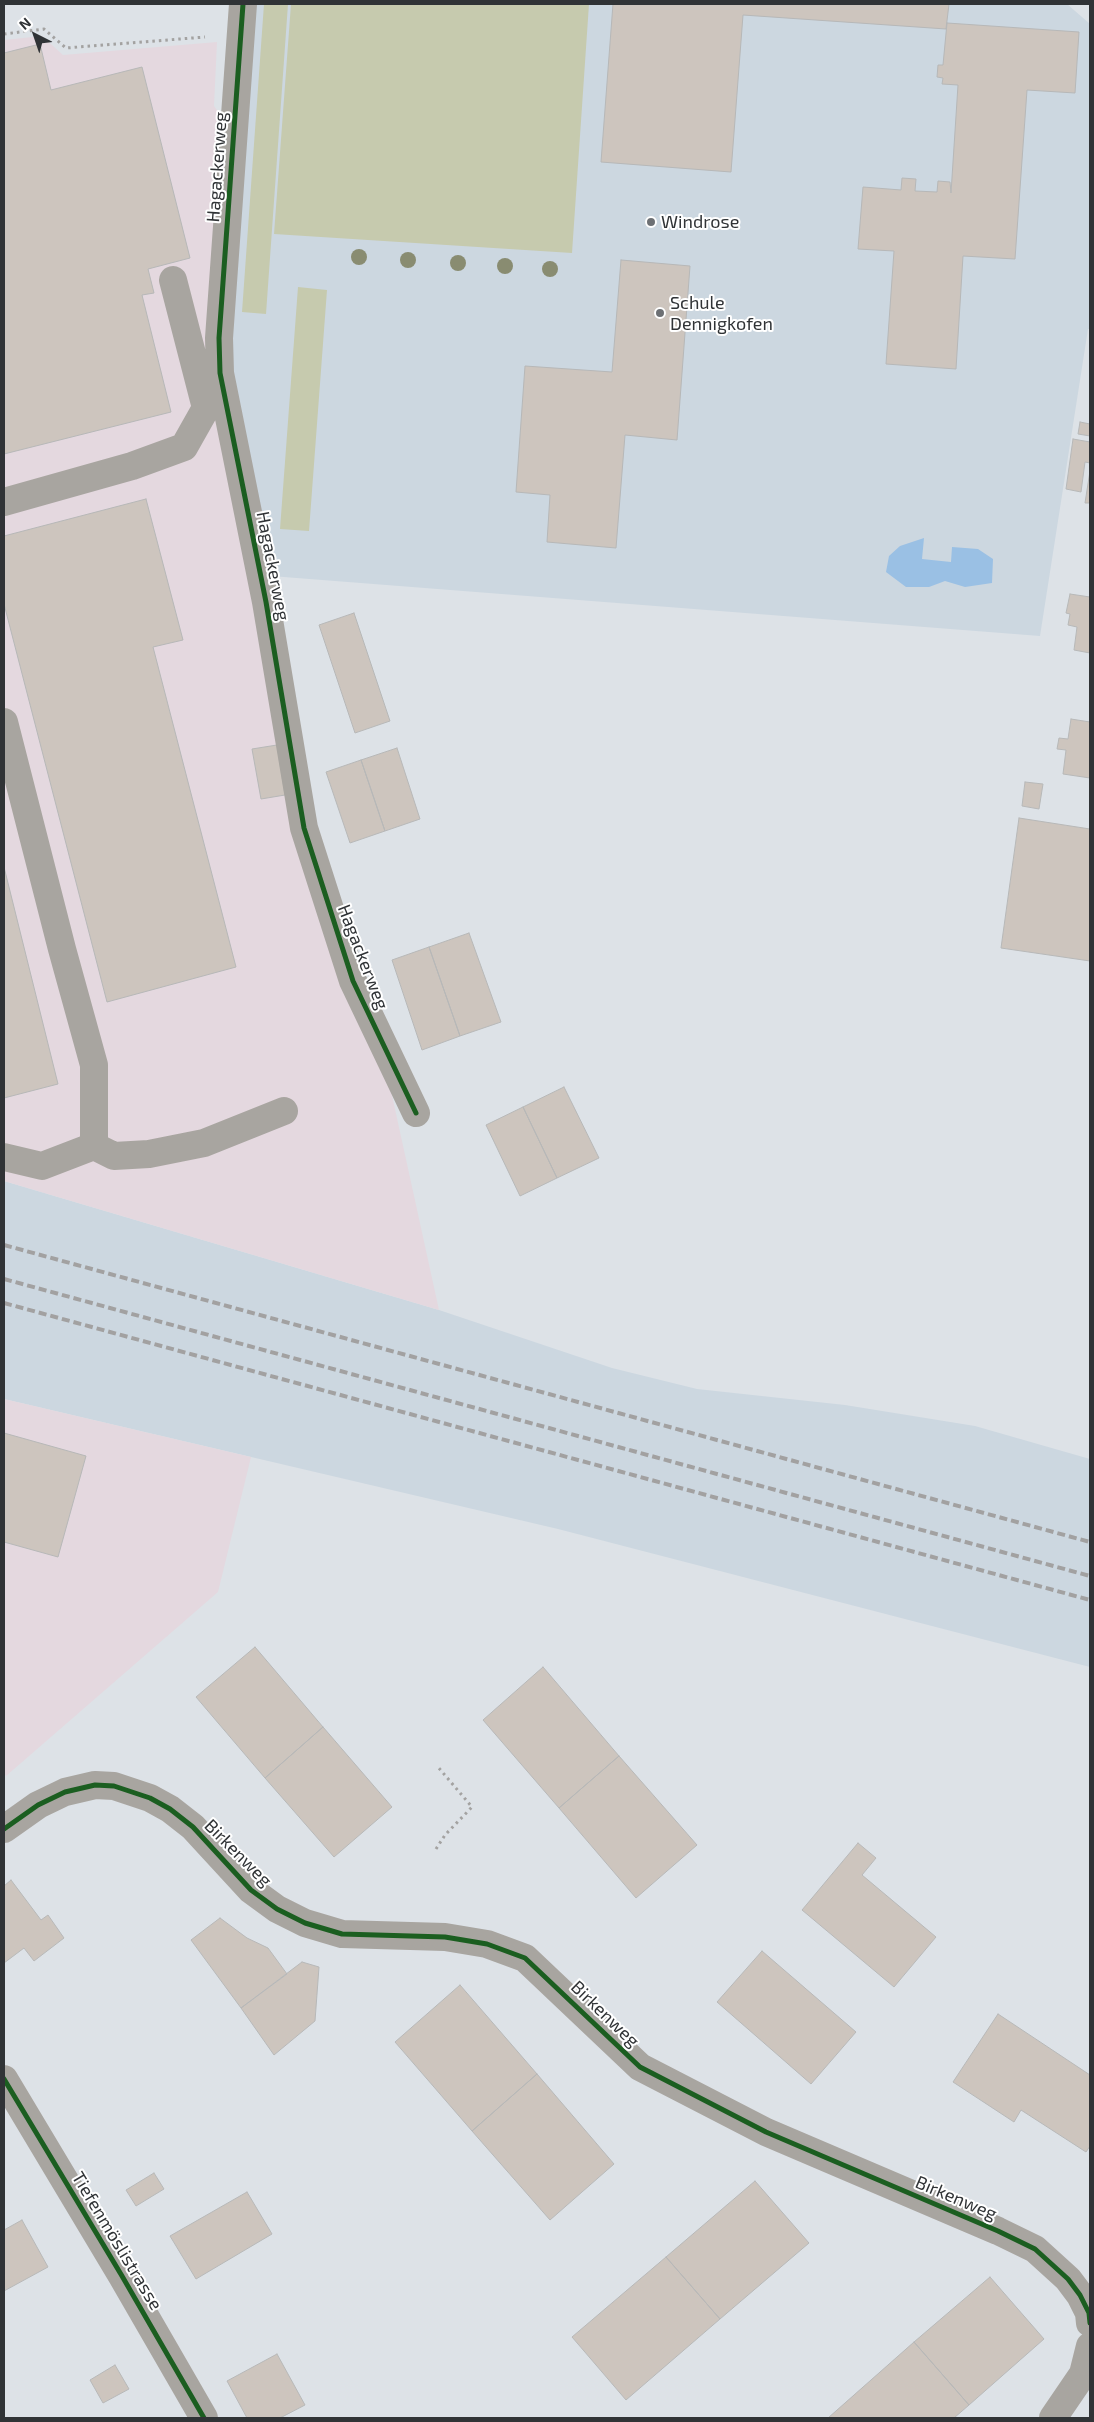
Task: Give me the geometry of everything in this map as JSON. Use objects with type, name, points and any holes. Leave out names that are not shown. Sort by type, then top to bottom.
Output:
[{"type":"street","name":"Hagackerweg","points":[[243,4],[219,338],[220,373],[266,602],[304,828],[353,981],[416,1112]]},
{"type":"street","points":[[4,502],[132,466],[184,447],[206,408],[173,280]]},
{"type":"street","points":[[4,722],[94,1065],[94,1146]]},
{"type":"street","points":[[4,1158],[42,1166],[94,1146],[114,1156],[149,1154],[204,1143],[284,1111]]},
{"type":"street","name":"Birkenweg","points":[[4,1828],[38,1805],[65,1792],[95,1785],[114,1786],[150,1798],[170,1809],[193,1827],[251,1890],[277,1909],[305,1923],[342,1934],[445,1937],[487,1944],[525,1958],[640,2067],[766,2132],[998,2230],[1035,2249],[1068,2279],[1080,2294],[1089,2313],[1090,2323]]},
{"type":"street","name":"Tiefenmöslistrasse","points":[[4,2079],[122,2276],[204,2418]]},
{"type":"street","points":[[1053,2418],[1083,2374],[1090,2346]]},
{"type":"path","points":[[4,34],[44,29],[66,48],[241,34]]},
{"type":"path","points":[[436,1849],[445,1835],[472,1808],[438,1767]]},
{"type":"shaded area","name":"Schule Dennigkofen","points":[[251,4],[1067,4],[1090,24],[1090,329],[1088,329],[1040,636],[271,576],[230,373]]},
{"type":"shaded area","points":[[42,36],[63,55],[217,42],[214,106],[225,121],[209,351],[294,824],[386,1068],[439,1310],[4,1181],[4,40]]},
{"type":"shaded area","points":[[4,1181],[439,1310],[612,1368],[697,1389],[845,1405],[975,1426],[1090,1459],[1090,1667],[558,1529],[4,1399]]},
{"type":"shaded area","points":[[4,1399],[251,1457],[218,1592],[6,1776],[4,1773]]},
{"type":"green space","points":[[264,4],[288,4],[266,314],[242,312]]},
{"type":"green space","points":[[291,4],[589,4],[572,253],[274,234]]},
{"type":"green space","points":[[298,287],[327,290],[309,531],[280,529]]},
{"type":"water","points":[[924,538],[922,559],[951,562],[952,547],[978,549],[993,559],[992,583],[965,587],[945,581],[929,587],[906,587],[886,572],[889,556],[900,546]]},
{"type":"building","points":[[613,4],[949,4],[946,29],[743,15],[731,172],[601,162]]},
{"type":"building","points":[[947,23],[1079,32],[1075,93],[1027,90],[1015,259],[963,256],[956,369],[886,364],[894,251],[858,249],[863,187],[901,190],[902,178],[916,179],[915,191],[937,192],[938,181],[950,182],[951,193],[958,85],[942,84],[943,78],[937,77],[938,65],[943,65]]},
{"type":"building","points":[[40,44],[51,90],[142,67],[190,258],[148,269],[154,293],[142,295],[171,412],[4,454],[4,53]]},
{"type":"building","points":[[621,260],[690,266],[677,440],[625,435],[616,548],[547,542],[550,495],[516,492],[525,366],[612,372]]},
{"type":"building","points":[[1080,422],[1090,424],[1090,436],[1078,434]]},
{"type":"building","points":[[1073,439],[1090,442],[1090,463],[1085,462],[1081,492],[1066,489]]},
{"type":"building","points":[[1090,471],[1090,503],[1085,503]]},
{"type":"building","points":[[146,499],[183,640],[153,647],[236,967],[107,1002],[4,604],[4,536]]},
{"type":"building","points":[[1070,594],[1090,597],[1090,653],[1074,650],[1077,627],[1068,625],[1070,614],[1066,613]]},
{"type":"building","points":[[354,613],[390,721],[355,733],[319,625]]},
{"type":"building","points":[[1071,719],[1090,722],[1090,778],[1063,774],[1066,750],[1057,749],[1059,738],[1068,739]]},
{"type":"building","points":[[277,745],[285,795],[261,799],[252,749]]},
{"type":"building","points":[[397,748],[420,819],[385,831],[361,760]]},
{"type":"building","points":[[361,760],[385,831],[350,843],[326,772]]},
{"type":"building","points":[[1025,782],[1043,784],[1039,809],[1022,806]]},
{"type":"building","points":[[1019,818],[1090,829],[1090,961],[1001,948]]},
{"type":"building","points":[[4,867],[58,1084],[4,1098]]},
{"type":"building","points":[[469,933],[501,1022],[460,1036],[429,947]]},
{"type":"building","points":[[429,947],[460,1036],[422,1050],[392,960]]},
{"type":"building","points":[[564,1087],[599,1158],[557,1178],[523,1107]]},
{"type":"building","points":[[523,1107],[557,1178],[520,1196],[486,1125]]},
{"type":"building","points":[[4,1433],[86,1456],[58,1557],[4,1542]]},
{"type":"building","points":[[255,1647],[323,1727],[265,1778],[196,1697]]},
{"type":"building","points":[[543,1667],[619,1756],[559,1808],[483,1720]]},
{"type":"building","points":[[323,1727],[392,1807],[334,1857],[265,1778]]},
{"type":"building","points":[[619,1756],[697,1845],[636,1898],[559,1808]]},
{"type":"building","points":[[858,1843],[876,1858],[862,1875],[936,1937],[894,1987],[802,1910]]},
{"type":"building","points":[[11,1880],[41,1920],[48,1915],[64,1938],[34,1961],[24,1948],[4,1963],[4,1886]]},
{"type":"building","points":[[220,1918],[247,1938],[268,1948],[287,1974],[241,2008],[191,1940]]},
{"type":"building","points":[[762,1951],[856,2032],[811,2084],[717,2002]]},
{"type":"building","points":[[302,1962],[319,1967],[315,2021],[274,2055],[241,2008]]},
{"type":"building","points":[[460,1985],[537,2074],[472,2131],[395,2042]]},
{"type":"building","points":[[998,2014],[1090,2075],[1090,2146],[1086,2152],[1021,2110],[1014,2122],[953,2082]]},
{"type":"building","points":[[537,2074],[614,2164],[550,2220],[472,2131]]},
{"type":"building","points":[[154,2173],[164,2189],[136,2206],[126,2190]]},
{"type":"building","points":[[755,2181],[809,2243],[720,2319],[666,2257]]},
{"type":"building","points":[[247,2192],[272,2234],[196,2279],[170,2236]]},
{"type":"building","points":[[22,2220],[48,2267],[4,2291],[4,2230]]},
{"type":"building","points":[[666,2257],[720,2319],[626,2400],[572,2337]]},
{"type":"building","points":[[990,2277],[1044,2339],[969,2405],[914,2342]]},
{"type":"building","points":[[914,2342],[969,2405],[954,2418],[828,2418]]},
{"type":"building","points":[[277,2354],[305,2405],[280,2418],[247,2418],[227,2381]]},
{"type":"building","points":[[115,2365],[129,2389],[103,2403],[90,2380]]},
{"type":"railway","points":[[4,1245],[1090,1542]]},
{"type":"railway","points":[[4,1279],[1090,1576]]},
{"type":"railway","points":[[4,1303],[1090,1600]]},
{"type":"cycle path","points":[[243,4],[219,338],[220,373],[266,602],[304,828],[353,981],[416,1113]]},
{"type":"cycle path","points":[[4,1829],[38,1805],[65,1792],[95,1785],[114,1786],[150,1798],[170,1809],[193,1827],[251,1890],[277,1909],[305,1923],[342,1934],[445,1937],[487,1944],[525,1958],[640,2067],[766,2132],[998,2231],[1035,2249],[1068,2279],[1080,2295],[1089,2313],[1090,2323]]},
{"type":"cycle path","points":[[4,2079],[122,2276],[204,2418]]},
{"type":"place","name":"Windrose","points":[[651,222]]},
{"type":"place","name":"Schule Dennigkofen","points":[[660,313]]}]
